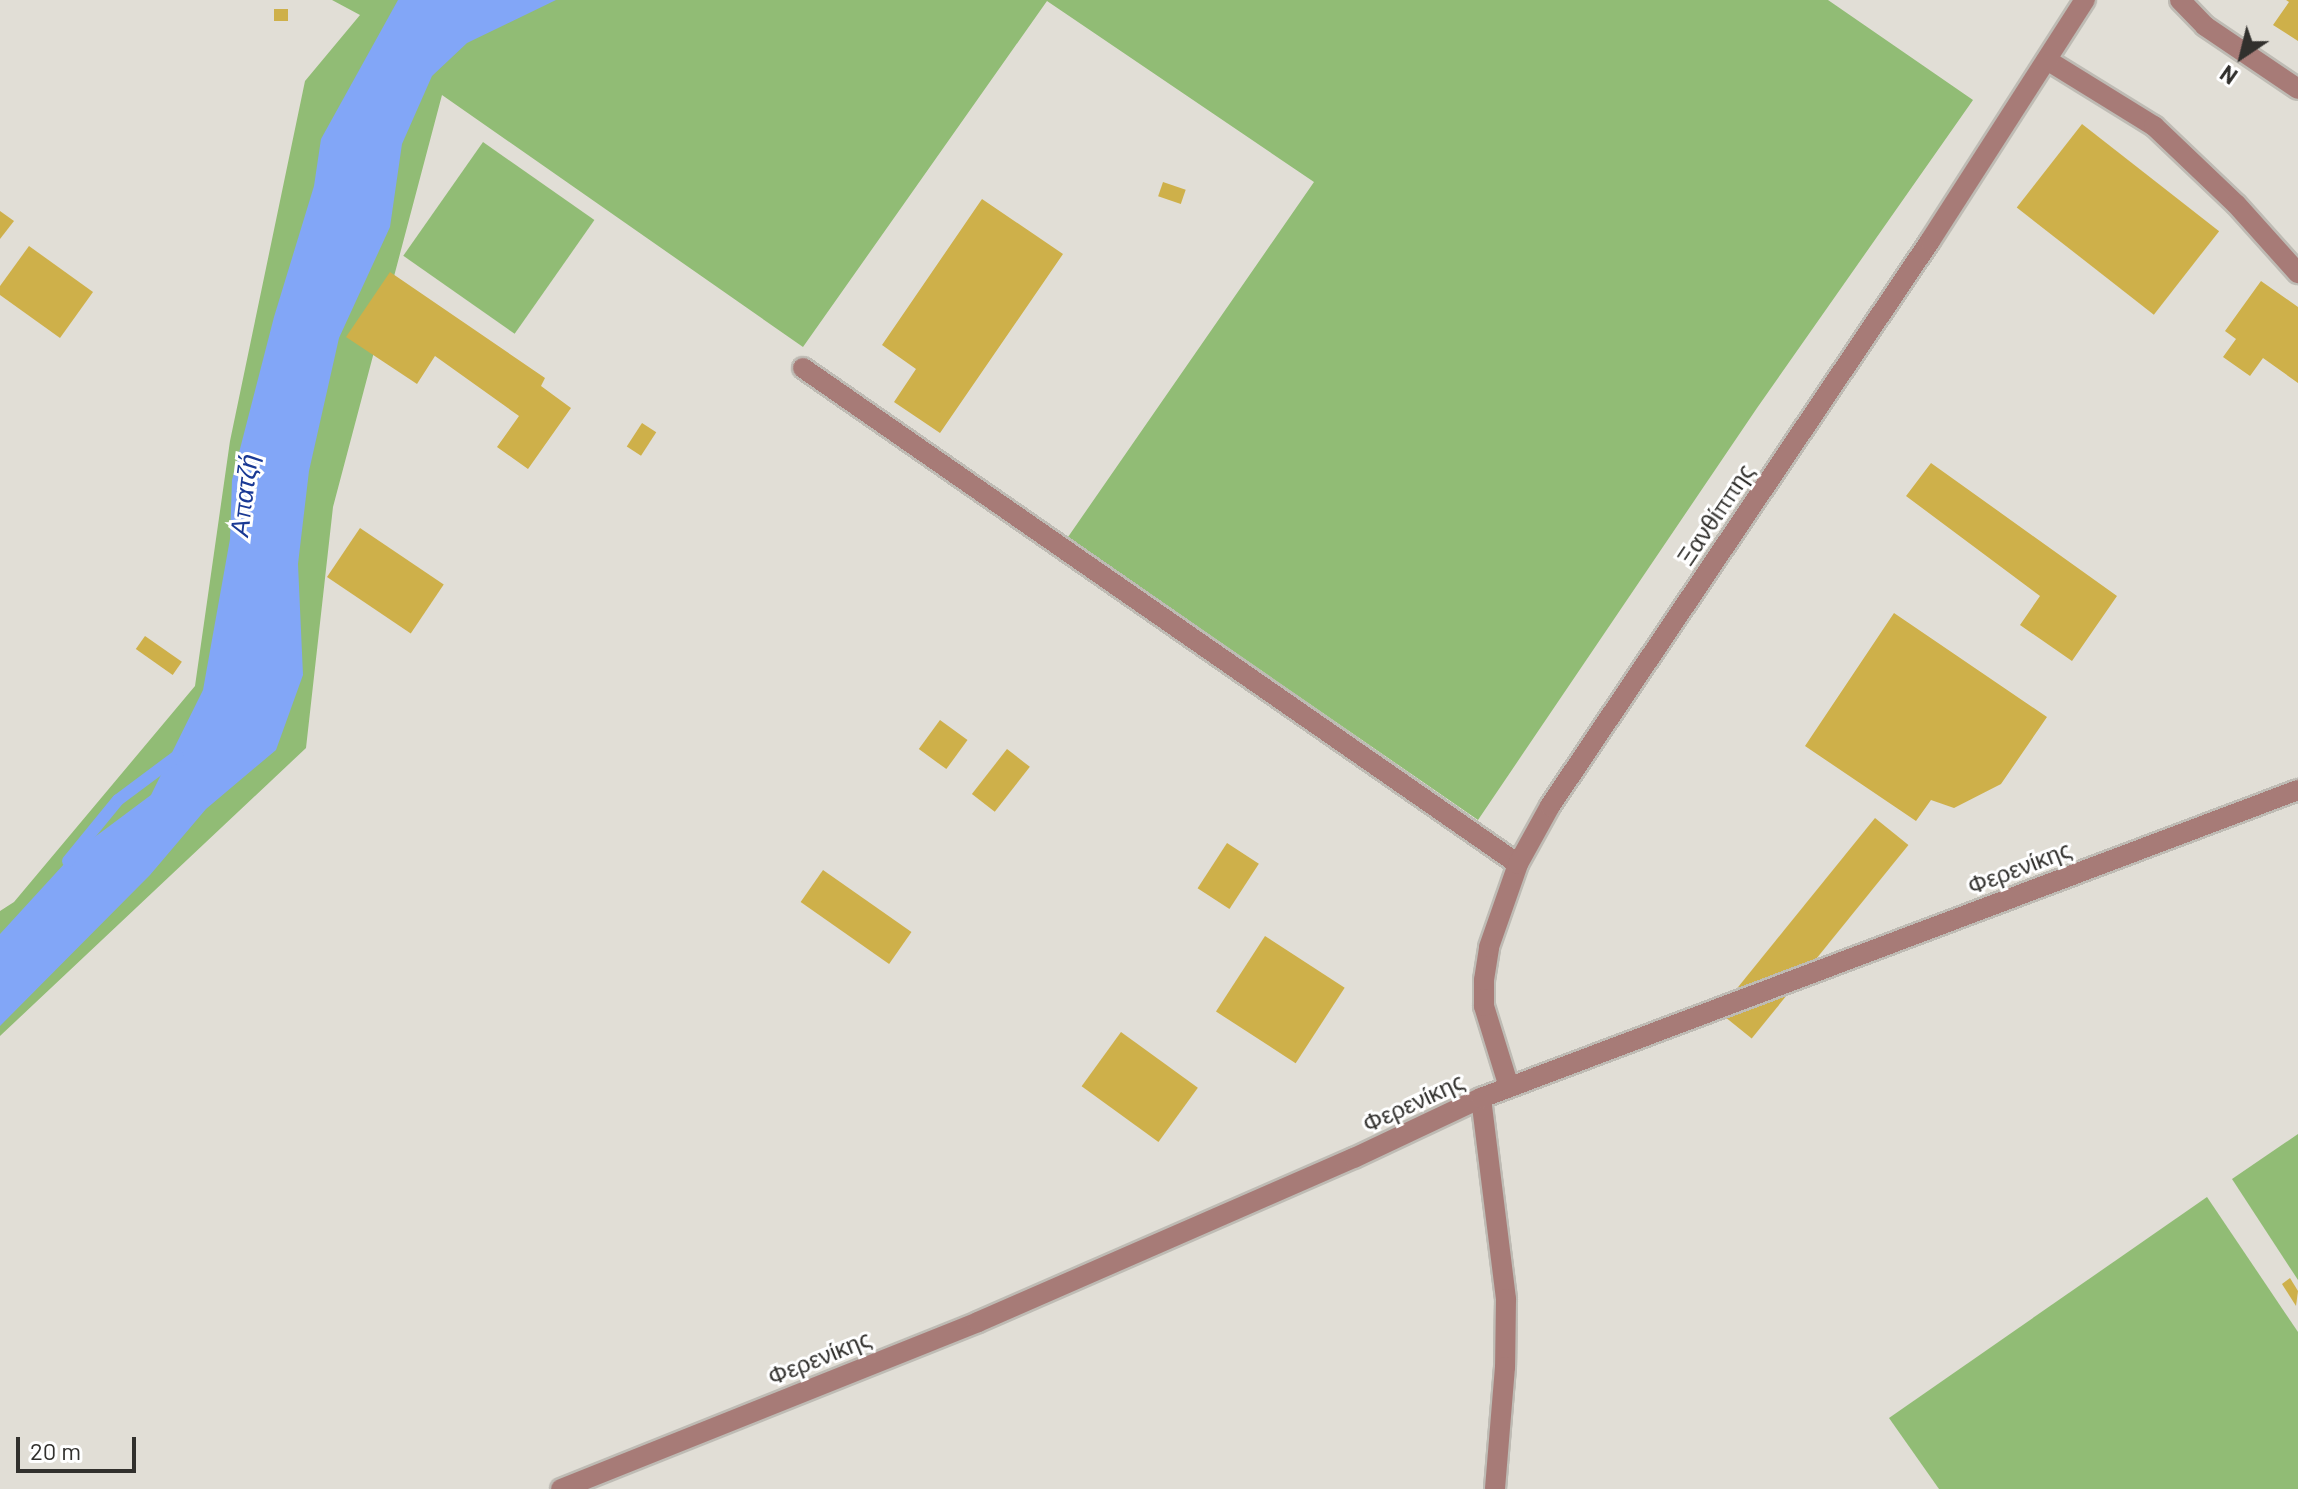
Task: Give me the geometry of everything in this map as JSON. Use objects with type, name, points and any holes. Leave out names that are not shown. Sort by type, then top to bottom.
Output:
[{"type":"street","name":"Ξανθίππης","points":[[1509,1087],[1484,1006],[1484,980],[1489,947],[1518,864],[1550,806],[1930,241],[2085,0]]},
{"type":"street","points":[[2180,0],[2205,26],[2298,89]]},
{"type":"street","points":[[2047,60],[2154,126],[2236,204],[2298,273]]},
{"type":"street","points":[[803,368],[1518,864]]},
{"type":"street","name":"Φερενίκης","points":[[561,1489],[978,1322],[1354,1158],[1481,1098],[2298,790]]},
{"type":"street","points":[[1481,1098],[1506,1299],[1505,1367],[1495,1489]]},
{"type":"green space","points":[[332,0],[1828,0],[1973,100],[1757,408],[1478,820],[1068,537],[1314,182],[1047,1],[803,347],[442,95],[333,507],[306,748],[0,1036],[0,911],[14,902],[195,686],[230,441],[305,81],[360,15]]},
{"type":"green space","points":[[483,142],[594,220],[515,334],[403,256]]},
{"type":"green space","points":[[2298,1134],[2298,1280],[2232,1179]]},
{"type":"green space","points":[[2207,1197],[2298,1332],[2298,1489],[1939,1489],[1889,1418]]},
{"type":"water","points":[[398,0],[556,0],[467,43],[432,76],[402,144],[390,227],[339,338],[309,471],[298,564],[303,675],[276,750],[206,809],[150,875],[0,1026],[0,934],[76,851],[151,795],[203,690],[230,539],[232,480],[274,317],[314,186],[321,139]]},
{"type":"building","points":[[2286,0],[2298,0],[2298,41],[2273,25],[2289,2]]},
{"type":"building","points":[[274,9],[288,9],[288,21],[274,21]]},
{"type":"building","points":[[2082,124],[2219,231],[2154,315],[2017,208]]},
{"type":"building","points":[[1163,182],[1186,190],[1181,204],[1158,196]]},
{"type":"building","points":[[982,199],[1063,254],[940,433],[894,402],[916,369],[882,345]]},
{"type":"building","points":[[0,211],[14,221],[0,239]]},
{"type":"building","points":[[29,246],[93,292],[60,338],[0,295],[0,286]]},
{"type":"building","points":[[390,272],[545,378],[541,386],[571,408],[528,469],[497,447],[519,416],[435,356],[417,384],[346,337]]},
{"type":"building","points":[[2261,281],[2298,307],[2298,383],[2263,358],[2250,376],[2223,357],[2236,339],[2225,331]]},
{"type":"building","points":[[642,423],[656,432],[641,456],[627,446]]},
{"type":"building","points":[[1931,463],[2117,596],[2072,661],[2020,625],[2040,596],[1906,496]]},
{"type":"building","points":[[360,528],[444,584],[411,633],[327,577]]},
{"type":"building","points":[[1894,613],[2047,717],[2001,784],[1954,808],[1931,800],[1916,821],[1805,746]]},
{"type":"building","points":[[145,636],[182,662],[173,675],[136,649]]},
{"type":"building","points":[[940,720],[968,740],[946,769],[919,749]]},
{"type":"building","points":[[1007,749],[1030,767],[995,812],[972,794]]},
{"type":"building","points":[[1875,818],[1908,845],[1752,1039],[1718,1012]]},
{"type":"building","points":[[1227,843],[1259,864],[1229,909],[1198,888]]},
{"type":"building","points":[[823,870],[911,932],[889,964],[801,902]]},
{"type":"building","points":[[1265,936],[1345,988],[1296,1063],[1216,1011]]},
{"type":"building","points":[[1121,1032],[1198,1088],[1158,1142],[1082,1086]]},
{"type":"building","points":[[2290,1278],[2298,1291],[2296,1306],[2282,1284]]},
{"type":"waterway","name":"Απατζή","points":[[68,861],[118,800],[177,756]]}]
